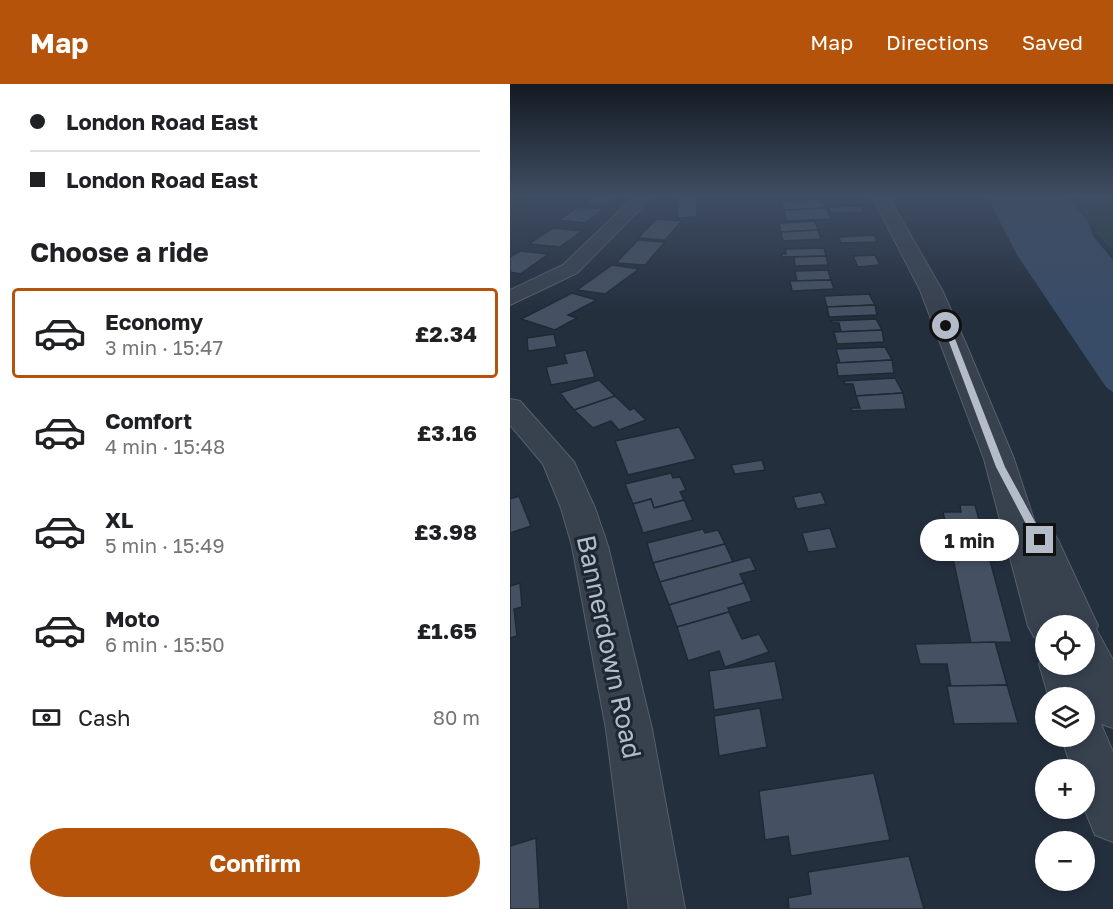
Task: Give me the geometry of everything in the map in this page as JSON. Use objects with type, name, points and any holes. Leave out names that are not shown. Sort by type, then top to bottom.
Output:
[{"type":"street","points":[[510,298],[570,269],[605,234]]},
{"type":"street","points":[[901,234],[931,290],[1000,467],[1045,615]]},
{"type":"street","name":"Bannerdown Road","points":[[510,407],[558,462],[578,508],[590,546],[628,729],[657,909]]},
{"type":"street","points":[[1000,467],[1050,559],[1073,615]]},
{"type":"street","points":[[1095,667],[1113,709]]},
{"type":"street","points":[[1088,747],[1113,818]]},
{"type":"green space","points":[[1113,234],[1113,251],[1098,235]]},
{"type":"water","points":[[1007,234],[1092,234],[1113,260],[1113,392],[1106,387],[1017,255]]},
{"type":"building","points":[[543,234],[577,234],[560,247],[529,244]]},
{"type":"building","points":[[641,234],[670,234],[665,240],[638,238]]},
{"type":"building","points":[[782,234],[820,234],[821,239],[783,241]]},
{"type":"building","points":[[874,235],[877,242],[841,243],[838,237]]},
{"type":"building","points":[[638,240],[665,242],[645,265],[616,263]]},
{"type":"building","points":[[824,248],[826,256],[782,257],[782,254],[786,254],[785,249]]},
{"type":"building","points":[[520,251],[549,254],[520,274],[510,272],[510,257]]},
{"type":"building","points":[[875,255],[880,265],[858,267],[853,256]]},
{"type":"building","points":[[826,256],[828,265],[795,266],[794,257]]},
{"type":"building","points":[[612,265],[639,269],[605,294],[577,290]]},
{"type":"building","points":[[828,270],[831,280],[797,281],[795,271]]},
{"type":"building","points":[[831,280],[834,289],[792,291],[790,281]]},
{"type":"building","points":[[572,293],[597,300],[568,315],[577,318],[555,330],[521,319]]},
{"type":"building","points":[[869,294],[875,305],[827,307],[824,296]]},
{"type":"building","points":[[875,305],[877,315],[829,317],[827,307]]},
{"type":"building","points":[[876,319],[882,330],[841,332],[839,323],[830,321]]},
{"type":"building","points":[[882,330],[884,342],[837,344],[834,332]]},
{"type":"building","points":[[554,334],[557,347],[528,351],[527,338]]},
{"type":"building","points":[[885,347],[892,360],[840,363],[836,349]]},
{"type":"building","points":[[586,350],[595,377],[551,385],[546,367],[567,363],[564,354]]},
{"type":"building","points":[[892,360],[894,373],[838,376],[836,363]]},
{"type":"building","points":[[895,378],[903,393],[856,396],[853,384],[845,384],[844,381]]},
{"type":"building","points":[[599,380],[615,396],[574,410],[560,393]]},
{"type":"building","points":[[903,393],[906,409],[852,411],[851,408],[860,408],[856,396]]},
{"type":"building","points":[[615,396],[630,410],[634,408],[646,420],[619,430],[611,421],[593,428],[574,410]]},
{"type":"building","points":[[679,427],[696,459],[628,475],[615,441]]},
{"type":"building","points":[[762,460],[765,470],[735,474],[731,465]]},
{"type":"building","points":[[671,473],[673,478],[680,477],[686,490],[680,492],[684,500],[654,508],[651,499],[633,504],[625,484]]},
{"type":"building","points":[[821,492],[826,504],[797,509],[793,497]]},
{"type":"building","points":[[519,496],[531,526],[510,533],[510,499]]},
{"type":"building","points":[[651,499],[654,508],[684,500],[693,520],[643,533],[633,504]]},
{"type":"building","points":[[960,505],[975,505],[1012,642],[971,643],[943,512],[961,512]]},
{"type":"building","points":[[830,528],[837,548],[808,552],[802,533]]},
{"type":"building","points":[[703,529],[705,533],[718,530],[725,544],[653,563],[647,543]]},
{"type":"building","points":[[725,544],[733,562],[660,582],[653,563]]},
{"type":"building","points":[[750,557],[756,570],[740,574],[744,583],[669,605],[660,582]]},
{"type":"building","points":[[520,583],[522,607],[514,609],[517,636],[510,638],[510,586]]},
{"type":"building","points":[[744,583],[752,601],[728,608],[729,612],[677,627],[669,605]]},
{"type":"building","points":[[729,612],[742,639],[759,634],[769,652],[725,667],[719,651],[688,661],[677,627]]},
{"type":"building","points":[[995,642],[1007,685],[951,687],[947,664],[920,664],[915,644]]},
{"type":"building","points":[[775,661],[783,699],[714,710],[709,671]]},
{"type":"building","points":[[1007,685],[1018,723],[954,724],[947,686]]},
{"type":"building","points":[[760,708],[767,747],[719,756],[714,716]]},
{"type":"building","points":[[874,773],[890,840],[791,856],[788,836],[765,840],[759,791]]},
{"type":"building","points":[[536,838],[540,909],[510,909],[510,846]]},
{"type":"building","points":[[909,856],[924,909],[789,909],[788,898],[811,894],[808,872]]},
{"type":"route","points":[[946,326],[999,459],[1000,467],[1040,540]]}]
